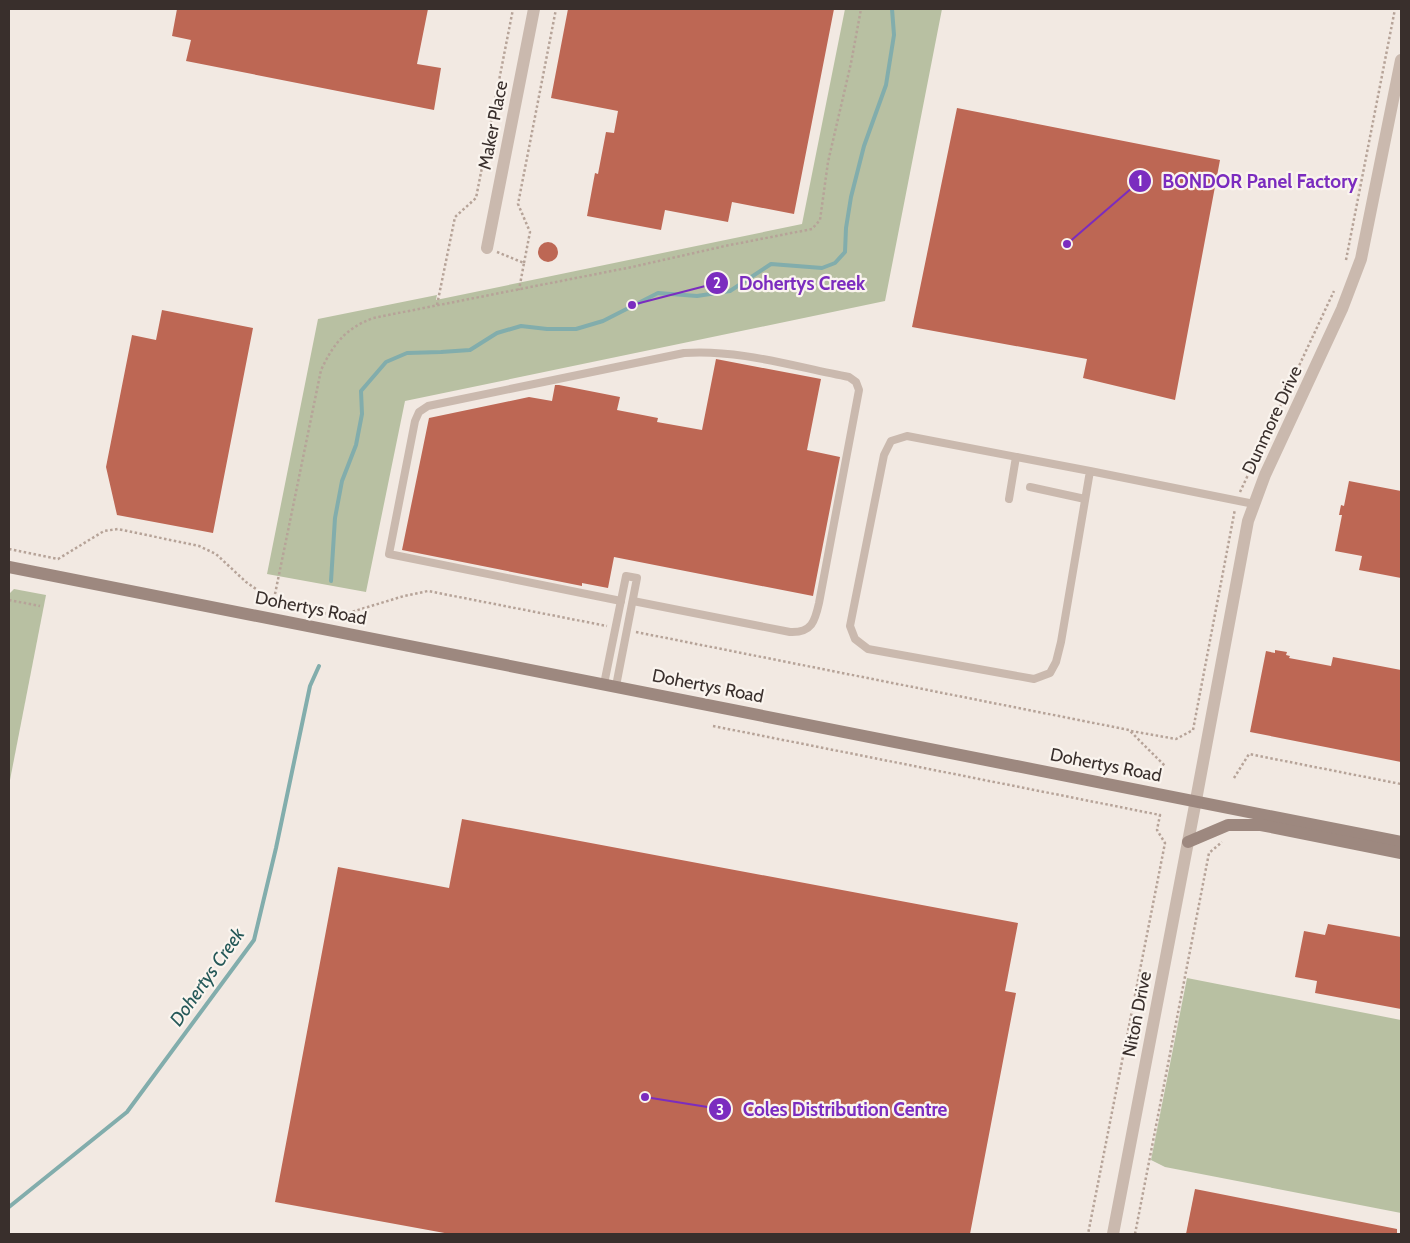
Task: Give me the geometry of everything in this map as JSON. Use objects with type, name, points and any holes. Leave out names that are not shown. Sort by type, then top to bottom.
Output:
[{"type":"main road","name":"Dohertys Road","points":[[9,567],[1401,842]]},
{"type":"main road","points":[[1188,842],[1228,825],[1261,825],[1401,853]]},
{"type":"street","name":"Maker Place","points":[[487,248],[534,9]]},
{"type":"street","name":"Dunmore Drive","points":[[1196,800],[1248,521],[1265,475],[1342,309],[1361,259],[1401,60]]},
{"type":"street","name":"Niton Drive","points":[[1112,1234],[1196,800]]},
{"type":"lane","points":[[621,601],[389,554],[415,421],[419,412],[428,406],[684,353],[721,352],[849,378],[856,382],[859,390],[821,593],[816,616],[810,627],[802,631],[790,632],[633,601]]},
{"type":"lane","points":[[1090,471],[1061,642],[1056,662],[1050,674],[1034,679],[1021,678],[868,649],[854,640],[850,626],[884,455],[891,440],[908,436],[1090,471],[1254,504]]},
{"type":"lane","points":[[1009,499],[1016,457]]},
{"type":"lane","points":[[1030,487],[1085,499]]},
{"type":"lane","points":[[626,576],[637,578],[627,630],[610,685],[616,627],[626,576]]},
{"type":"path","points":[[437,306],[455,217],[476,198],[513,9]]},
{"type":"path","points":[[518,290],[530,232],[518,204],[556,9]]},
{"type":"path","points":[[274,600],[321,370],[330,351],[342,336],[357,324],[373,318],[812,229],[820,220],[828,162],[851,63],[861,9]]},
{"type":"path","points":[[1344,269],[1395,9]]},
{"type":"path","points":[[487,248],[524,263]]},
{"type":"path","points":[[627,630],[1176,739],[1193,730],[1237,501],[1336,286]]},
{"type":"path","points":[[9,549],[58,559],[104,531],[118,529],[199,546],[216,554],[246,582],[266,596],[286,605],[332,615],[348,613],[404,596],[428,591],[616,627]]},
{"type":"path","points":[[9,600],[40,606]]},
{"type":"path","points":[[713,726],[1160,815],[1157,830],[1165,843],[1088,1234]]},
{"type":"path","points":[[1129,730],[1166,767]]},
{"type":"path","points":[[1234,778],[1249,754],[1401,784]]},
{"type":"path","points":[[1135,1234],[1209,853],[1223,841]]},
{"type":"green space","points":[[845,9],[942,9],[885,301],[405,401],[366,592],[267,574],[318,319],[437,295],[436,300],[802,224]]},
{"type":"green space","points":[[14,589],[46,595],[9,785],[9,594]]},
{"type":"green space","points":[[1187,978],[1401,1020],[1401,1213],[1165,1167],[1151,1160]]},
{"type":"building","points":[[177,9],[428,9],[417,64],[441,68],[434,110],[186,61],[191,40],[172,36]]},
{"type":"building","points":[[568,9],[834,9],[794,214],[732,202],[728,222],[665,210],[661,230],[587,216],[595,173],[598,174],[606,132],[614,133],[618,111],[551,98]]},
{"type":"building","points":[[957,108],[1220,160],[1175,400],[1083,378],[1087,359],[912,327]]},
{"type":"building","points":[[548,242],[555,245],[558,252],[555,259],[548,262],[541,259],[538,252],[541,245]]},
{"type":"building","points":[[162,310],[253,328],[213,533],[117,515],[106,467],[132,335],[156,340]]},
{"type":"building","points":[[716,359],[821,379],[807,450],[840,457],[813,596],[614,557],[608,588],[582,583],[582,586],[402,550],[429,418],[529,397],[552,401],[555,385],[559,385],[620,397],[617,410],[658,418],[657,422],[702,430]]},
{"type":"building","points":[[1349,481],[1401,491],[1401,578],[1359,570],[1362,556],[1335,551],[1342,515],[1339,515],[1341,505],[1344,506]]},
{"type":"building","points":[[1275,650],[1287,652],[1286,655],[1290,656],[1289,658],[1331,666],[1333,657],[1401,670],[1401,762],[1250,732],[1266,651],[1275,653]]},
{"type":"building","points":[[462,819],[1018,923],[1005,991],[1016,993],[970,1234],[450,1234],[275,1202],[338,867],[449,888]]},
{"type":"building","points":[[1328,924],[1401,937],[1401,1009],[1315,993],[1317,981],[1295,977],[1304,931],[1325,935]]},
{"type":"building","points":[[1195,1189],[1397,1229],[1397,1234],[1186,1234]]},
{"type":"waterway","name":"Dohertys Creek","points":[[331,581],[335,518],[342,481],[356,445],[362,414],[361,391],[386,362],[407,353],[470,350],[497,333],[521,326],[547,329],[576,329],[603,321],[658,293],[697,296],[730,291],[771,264],[822,268],[835,263],[845,252],[846,228],[851,197],[864,146],[886,85],[894,35],[892,9]]},
{"type":"waterway","name":"Dohertys Creek","points":[[9,1207],[127,1112],[254,940],[276,848],[310,686],[319,666]]},
{"type":"place","name":"BONDOR Panel Factory","points":[[1067,244]]},
{"type":"place","name":"Dohertys Creek","points":[[632,305]]},
{"type":"place","name":"Coles Distribution Centre","points":[[645,1097]]}]
